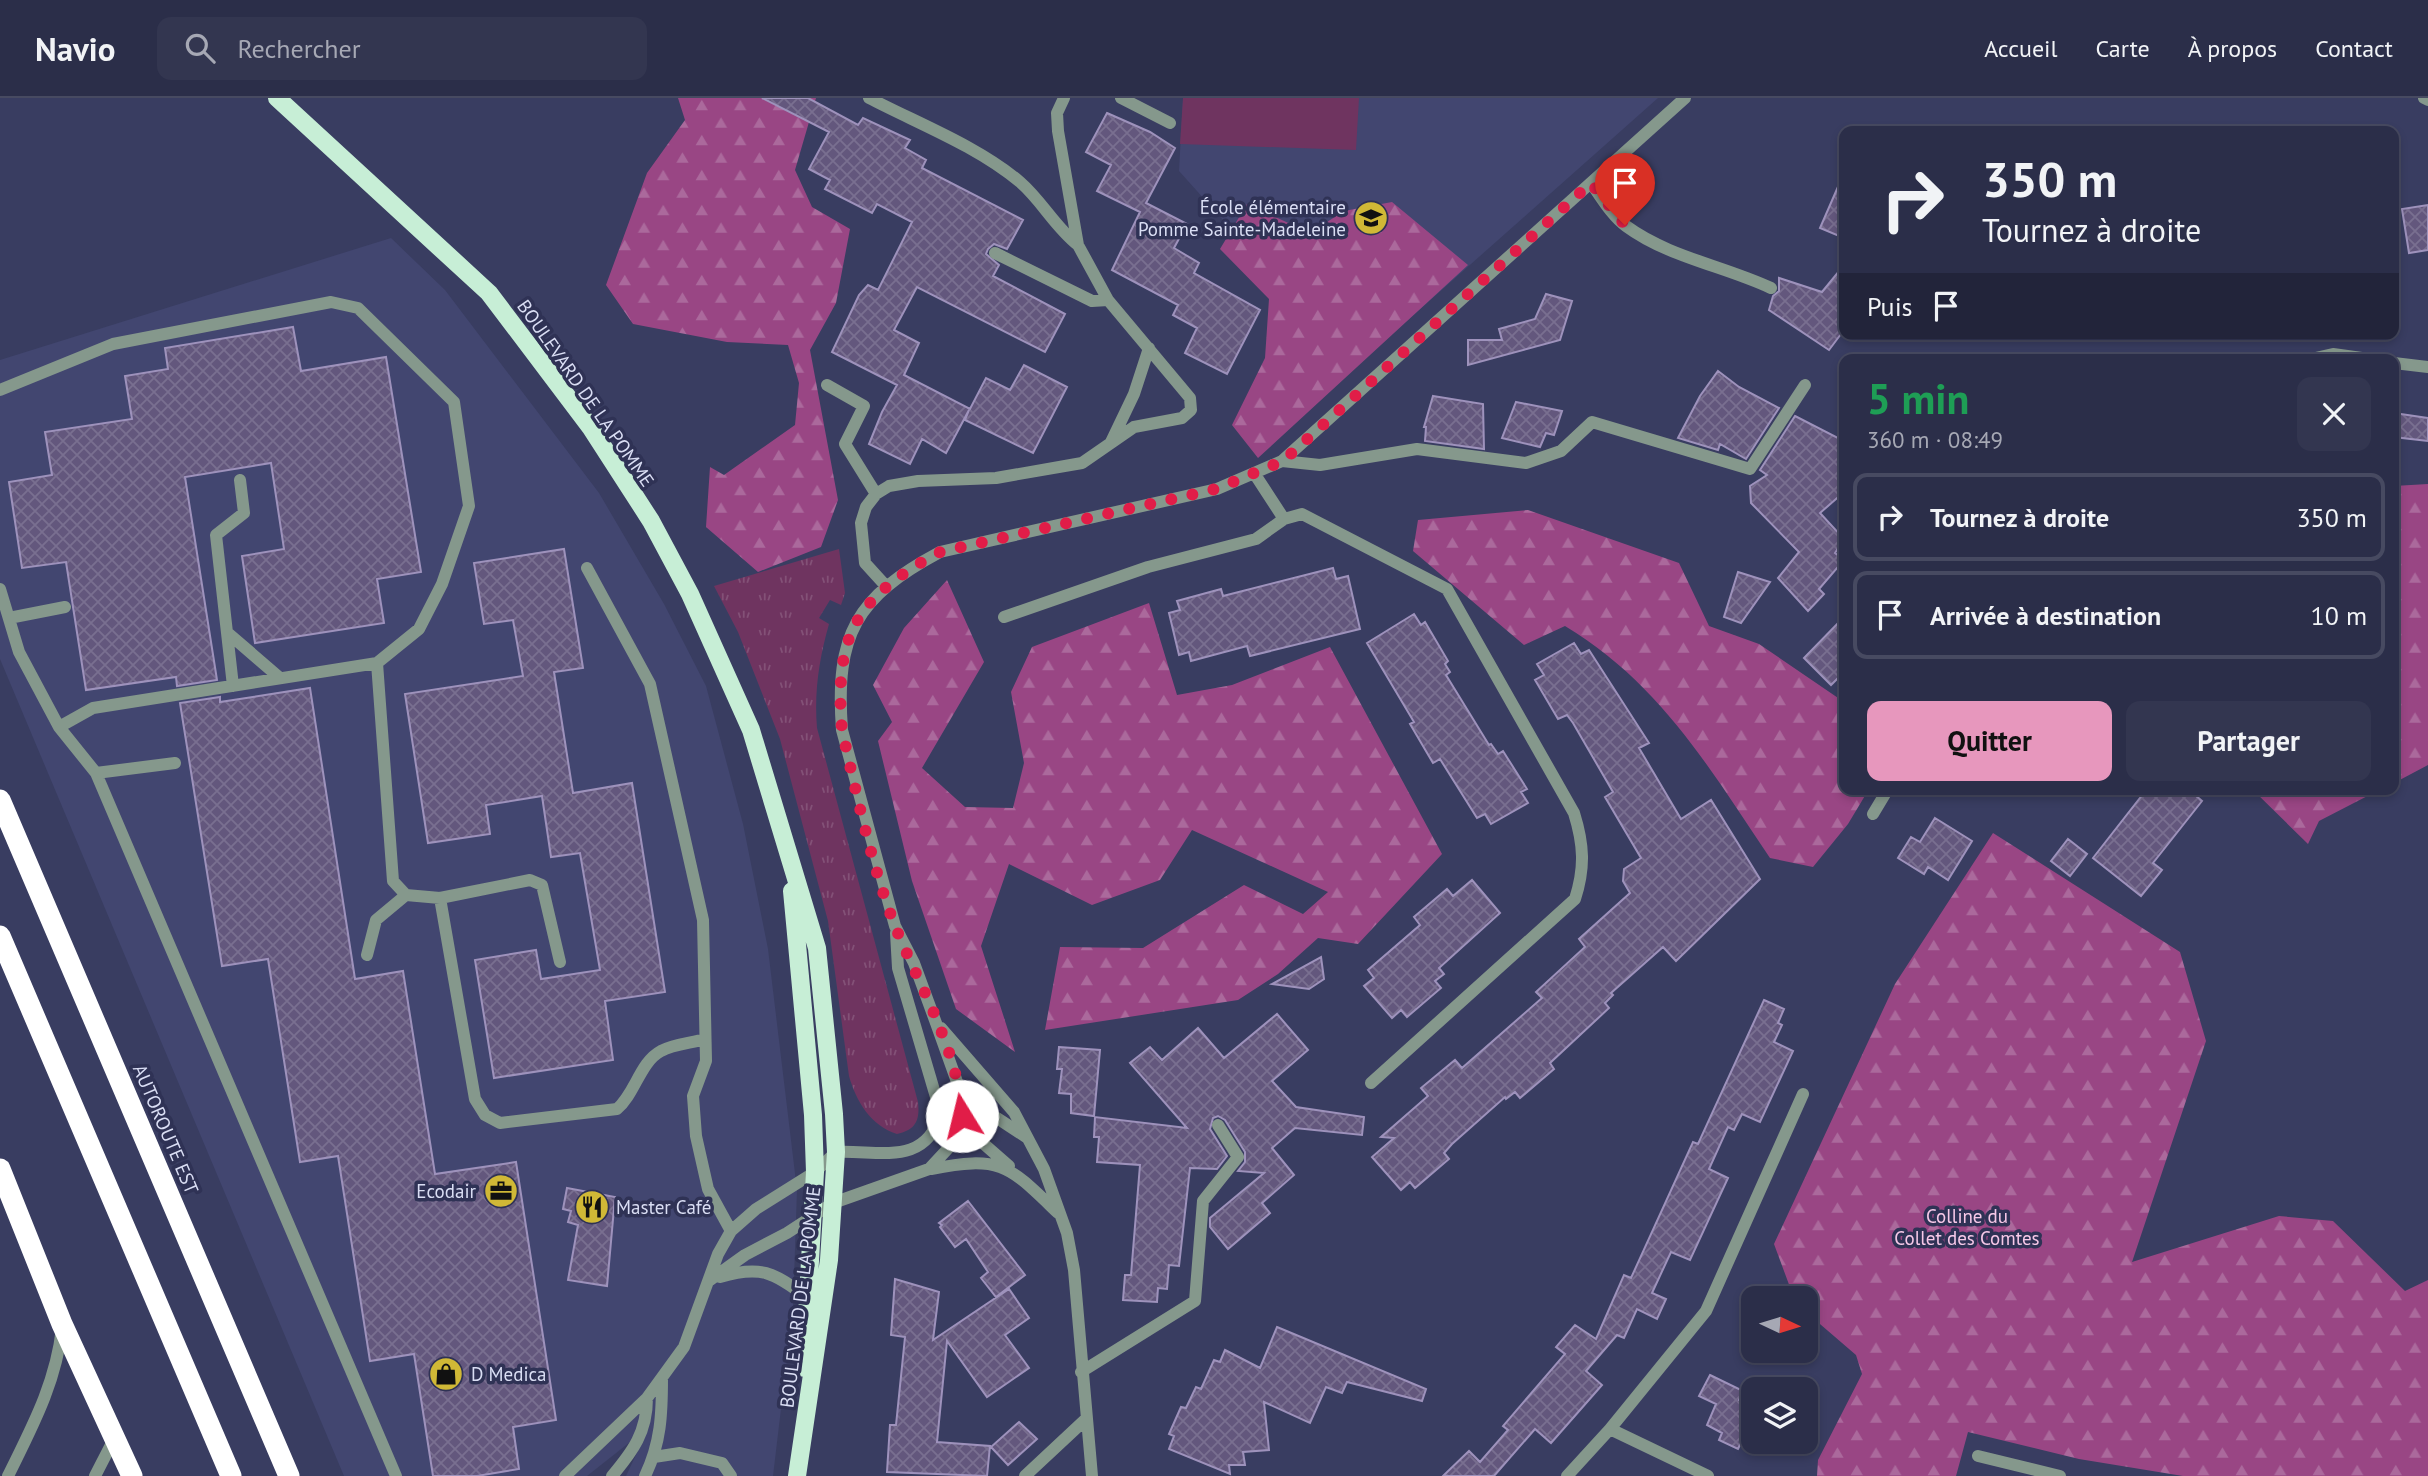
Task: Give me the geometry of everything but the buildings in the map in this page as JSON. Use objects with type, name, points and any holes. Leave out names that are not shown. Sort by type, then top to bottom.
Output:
[{"type":"highway","name":"AUTOROUTE EST","points":[[0,800],[289,1476]]},
{"type":"highway","points":[[0,936],[231,1476]]},
{"type":"highway","points":[[0,1169],[62,1325],[132,1476]]},
{"type":"main road","name":"BOULEVARD DE LA POMME","points":[[277,98],[489,293],[591,428],[651,521],[709,633],[751,730],[817,948],[836,1152],[829,1260],[797,1476]]},
{"type":"main road","name":"BOULEVARD DE LA POMME","points":[[789,860],[803,1031],[812,1088],[815,1172],[806,1297],[803,1449]]},
{"type":"street","points":[[869,98],[997,164],[1023,185],[1062,233],[1078,245]]},
{"type":"street","points":[[885,585],[865,563],[861,523],[866,507],[876,494],[889,486],[918,481],[996,478],[1082,463],[1134,427],[1182,418],[1191,410],[1190,398],[1108,300],[1078,245],[1058,131],[1057,113],[1064,98]]},
{"type":"street","points":[[1121,98],[1170,123]]},
{"type":"street","points":[[929,1169],[955,1141],[962,1116],[961,1093],[914,963],[895,926],[849,762],[840,698],[846,649],[856,624],[871,599],[885,585],[940,552],[1216,489],[1283,461],[1685,98]]},
{"type":"street","points":[[1591,183],[1625,225],[1668,249],[1735,271],[1771,288]]},
{"type":"street","points":[[995,253],[1092,301],[1108,300]]},
{"type":"street","points":[[0,390],[113,344],[331,302],[358,308],[454,402],[469,506],[442,584],[419,628],[377,663],[93,708],[59,727]]},
{"type":"street","points":[[1110,444],[1133,394],[1149,348]]},
{"type":"street","points":[[2399,363],[2428,366]]},
{"type":"street","points":[[827,384],[864,406],[845,444],[876,494]]},
{"type":"street","points":[[1283,461],[1320,465],[1417,449],[1526,463],[1561,451],[1592,422],[1751,469],[1805,386]]},
{"type":"street","points":[[1254,473],[1284,519]]},
{"type":"street","points":[[233,686],[216,535],[244,513],[240,480]]},
{"type":"street","points":[[1004,617],[1148,567],[1256,539],[1284,519],[1302,513],[1447,589],[1574,813],[1584,845],[1583,875],[1575,899],[1371,1083]]},
{"type":"street","points":[[587,568],[650,684],[703,920],[706,1061],[693,1096],[696,1136],[708,1189],[732,1231]]},
{"type":"street","points":[[0,589],[19,652],[59,727],[96,773],[396,1476]]},
{"type":"street","points":[[9,618],[65,607]]},
{"type":"street","points":[[229,634],[280,678]]},
{"type":"street","points":[[377,663],[393,881],[407,895],[440,898],[530,880],[542,885],[559,962]]},
{"type":"street","points":[[96,773],[175,763]]},
{"type":"street","points":[[1873,814],[1884,795]]},
{"type":"street","points":[[367,955],[376,920],[407,895]]},
{"type":"street","points":[[440,898],[475,1099],[485,1115],[500,1123],[617,1110],[627,1101],[649,1061],[661,1051],[705,1040]]},
{"type":"street","points":[[565,1476],[647,1398],[684,1347],[718,1254],[732,1231],[756,1209],[815,1172],[836,1152],[901,1153],[921,1146],[936,1130],[942,1114],[898,968],[895,926]]},
{"type":"street","points":[[936,1023],[1014,1112],[1030,1139],[1061,1216],[1074,1270],[1092,1476]]},
{"type":"street","points":[[1567,1476],[1611,1429],[1706,1311],[1803,1094]]},
{"type":"street","points":[[942,1114],[981,1114],[997,1118],[1030,1139]]},
{"type":"street","points":[[962,1116],[977,1139],[1061,1216]]},
{"type":"street","points":[[1081,1372],[1195,1301],[1203,1201],[1238,1157],[1218,1125]]},
{"type":"street","points":[[710,1280],[745,1255],[833,1203],[929,1169],[969,1161],[1000,1165],[1016,1172]]},
{"type":"street","points":[[710,1280],[743,1270],[765,1272],[777,1276],[806,1297]]},
{"type":"street","points":[[8,1476],[46,1399],[58,1361],[62,1325]]},
{"type":"street","points":[[645,1476],[654,1457],[662,1427],[662,1377]]},
{"type":"street","points":[[612,1476],[641,1438],[647,1419],[647,1398]]},
{"type":"street","points":[[1025,1476],[1086,1419]]},
{"type":"street","points":[[1611,1429],[1708,1476]]},
{"type":"street","points":[[95,1476],[114,1439]]},
{"type":"street","points":[[654,1457],[680,1453],[722,1463],[730,1476]]},
{"type":"street","points":[[1978,1455],[2060,1476]]},
{"type":"shaded area","name":"École élémentaire Pomme Sainte-Madeleine","points":[[1183,98],[1658,98],[1355,367],[1179,171]]},
{"type":"shaded area","points":[[391,238],[445,290],[599,493],[664,604],[706,686],[743,824],[768,949],[797,1190],[793,1308],[773,1476],[626,1476],[649,1427],[587,1476],[344,1476],[0,659],[0,360]]},
{"type":"green space","points":[[678,98],[816,98],[795,170],[812,207],[850,229],[836,303],[810,350],[838,500],[821,547],[758,572],[706,527],[710,467],[724,475],[795,425],[799,383],[788,345],[727,342],[633,324],[606,285],[647,173],[685,120]]},
{"type":"green space","points":[[1183,98],[1359,98],[1356,150],[1180,144]]},
{"type":"green space","points":[[1392,202],[1468,265],[1258,458],[1232,425],[1265,358],[1269,299],[1220,249],[1247,204],[1310,233],[1344,211]]},
{"type":"green space","points":[[2428,484],[2428,765],[2399,780],[2399,486]]},
{"type":"green space","points":[[1528,510],[1679,563],[1709,626],[1759,644],[1839,699],[1839,795],[1865,795],[1848,824],[1813,867],[1770,858],[1681,730],[1629,674],[1565,626],[1524,645],[1413,551],[1418,520]]},
{"type":"green space","points":[[839,549],[845,593],[841,605],[830,600],[819,618],[829,624],[818,676],[817,728],[918,1102],[918,1114],[913,1127],[897,1134],[872,1119],[860,1103],[852,1085],[828,921],[780,739],[738,632],[714,586]]},
{"type":"green space","points":[[947,580],[984,662],[922,768],[965,807],[1013,808],[1024,763],[1011,692],[1032,647],[1149,603],[1177,695],[1232,685],[1330,647],[1442,854],[1358,944],[1318,938],[1278,974],[1238,1000],[1045,1030],[1060,947],[1143,948],[1244,885],[1303,914],[1328,892],[1192,830],[1160,880],[1092,905],[1009,864],[981,946],[1015,1052],[956,1009],[912,881],[878,741],[892,722],[873,685],[904,628]]},
{"type":"green space","points":[[2258,795],[2369,795],[2319,821],[2308,844]]},
{"type":"green space","name":"Colline du Collet des Comtes","points":[[1993,833],[2180,952],[2206,1041],[2132,1262],[2279,1216],[2333,1221],[2405,1291],[2428,1280],[2428,1476],[2183,1476],[2079,1459],[1968,1432],[1956,1476],[1817,1476],[1818,1460],[1862,1374],[1856,1355],[1818,1322],[1818,1286],[1790,1286],[1774,1244],[1895,984]]},
{"type":"place","name":"École élémentaire Pomme Sainte-Madeleine","points":[[1371,218]]},
{"type":"place","name":"Ecodair","points":[[501,1191]]},
{"type":"place","name":"Master Café","points":[[592,1207]]},
{"type":"place","name":"D Medica","points":[[446,1374]]},
{"type":"route","points":[[962,1116],[961,1093],[914,963],[895,926],[842,730],[841,674],[846,649],[856,624],[871,599],[902,572],[940,552],[1216,489],[1283,461],[1591,183],[1625,225]]}]
